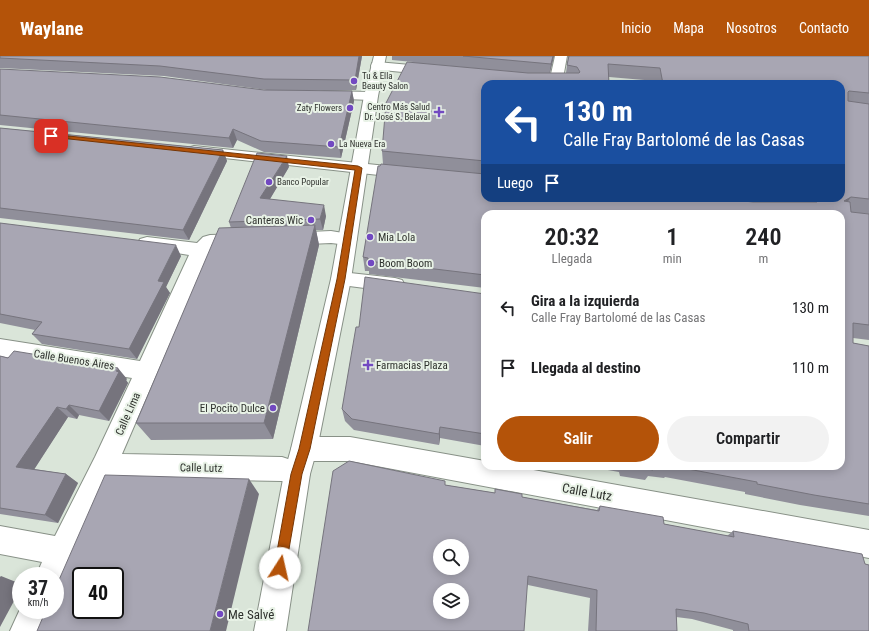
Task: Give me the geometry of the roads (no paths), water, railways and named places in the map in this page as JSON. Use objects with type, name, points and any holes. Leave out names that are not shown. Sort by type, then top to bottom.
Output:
[{"type":"street","points":[[557,80],[561,56]]},
{"type":"street","points":[[270,631],[297,474],[304,449],[341,279],[358,168],[379,61],[447,73]]},
{"type":"street","points":[[313,95],[371,96]]},
{"type":"street","points":[[180,150],[423,175]]},
{"type":"street","points":[[131,242],[201,250],[210,241],[331,238],[348,239]]},
{"type":"street","name":"Calle Lima","points":[[57,564],[104,466],[201,250]]},
{"type":"street","points":[[341,279],[414,288]]},
{"type":"street","name":"Calle Buenos Aires","points":[[0,348],[147,371]]},
{"type":"street","name":"Calle Lutz","points":[[304,449],[350,448],[869,544]]},
{"type":"street","name":"Calle Lutz","points":[[104,466],[282,469],[297,474]]},
{"type":"street","points":[[0,540],[57,564]]},
{"type":"street","points":[[26,631],[32,619]]},
{"type":"place","name":"Tu & Ella Beauty Salon","points":[[354,81]]},
{"type":"place","name":"Zaty Flowers","points":[[350,108]]},
{"type":"place","name":"Centro Más Salud Dr. José S. Belaval","points":[[439,112]]},
{"type":"place","name":"La Nueva Era","points":[[331,144]]},
{"type":"place","name":"Banco Popular","points":[[269,182]]},
{"type":"place","name":"Canteras Wic","points":[[311,220]]},
{"type":"place","name":"Mia Lola","points":[[370,237]]},
{"type":"place","name":"Boom Boom","points":[[371,263]]},
{"type":"place","name":"Farmacias Plaza","points":[[368,365]]},
{"type":"place","name":"El Pocito Dulce","points":[[273,408]]},
{"type":"place","name":"Me Salvé","points":[[220,614]]}]
